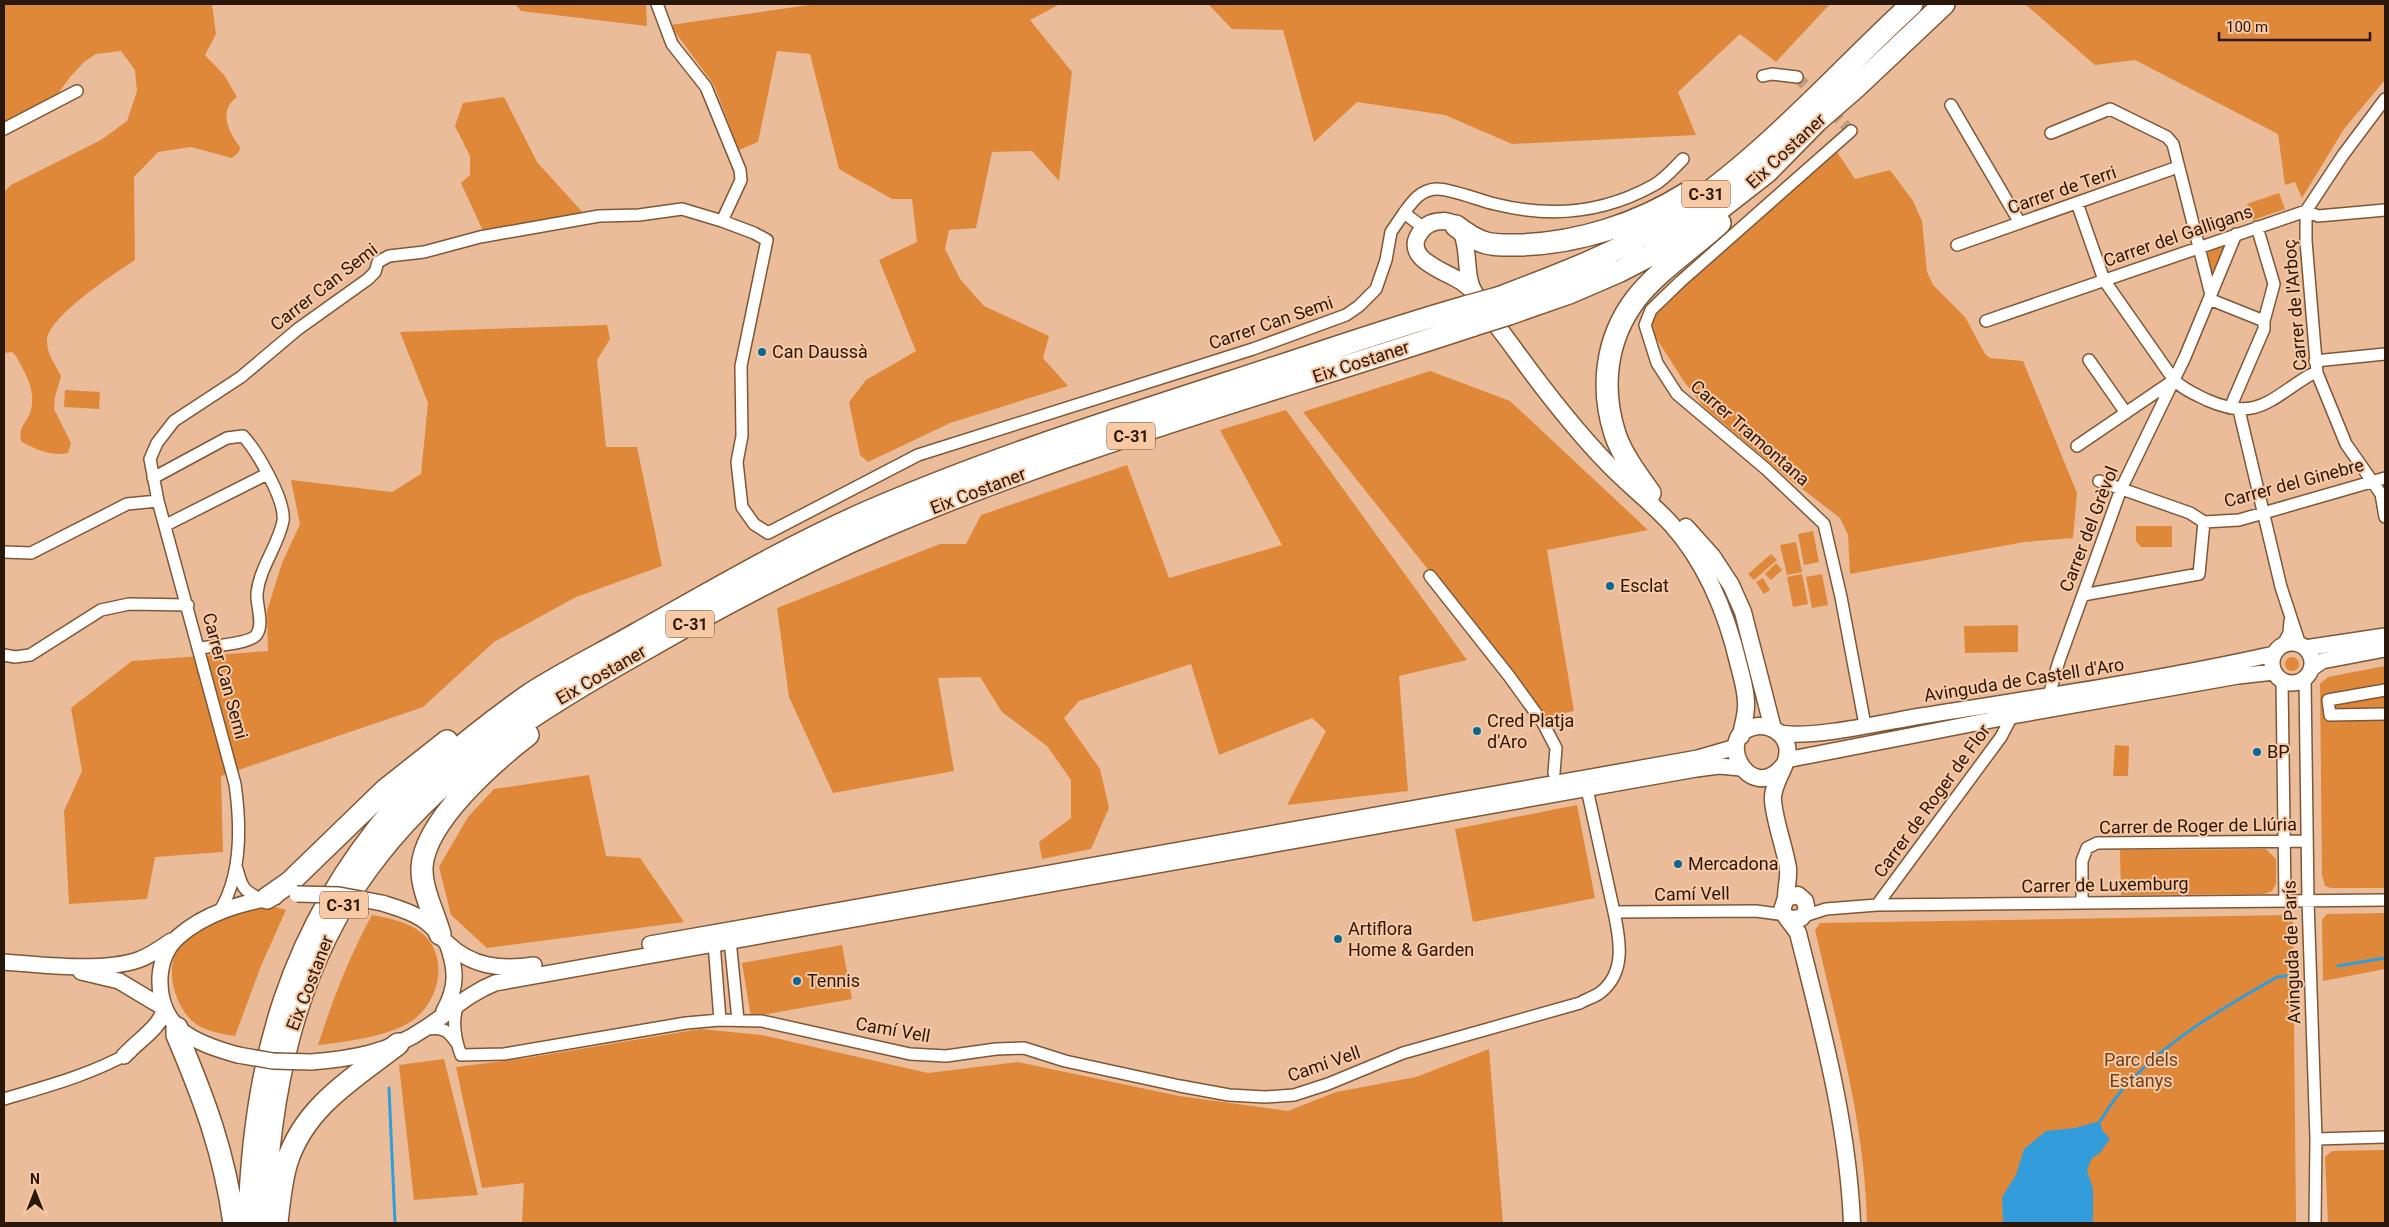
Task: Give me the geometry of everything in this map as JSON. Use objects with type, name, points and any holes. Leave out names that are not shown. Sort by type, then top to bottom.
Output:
[{"type":"highway","name":"Eix Costaner","points":[[1503,306],[1611,252],[1670,219],[1722,182],[1753,156],[1912,4]]},
{"type":"highway","name":"Eix Costaner","points":[[249,1223],[254,1133],[264,1074],[285,993],[315,923],[355,859],[407,794],[454,752],[530,695],[732,580],[822,533],[873,509],[1013,454],[1471,308],[1503,306],[1569,292],[1620,271],[1682,237],[1767,172],[1817,121],[1856,88],[1944,4]]},
{"type":"highway","points":[[1456,226],[1472,238],[1486,243],[1499,245],[1552,243],[1621,225],[1653,211],[1670,203],[1730,164],[1783,119],[1858,47],[1878,36]]},
{"type":"highway","points":[[1650,493],[1633,468],[1615,435],[1607,396],[1607,363],[1617,329],[1636,300],[1659,276],[1694,248],[1797,152],[1856,88]]},
{"type":"highway","name":"Eix Costaner","points":[[264,1223],[270,1130],[279,1074],[289,1034],[318,954],[341,910],[366,871],[396,833],[436,790],[457,771],[517,726],[585,683],[831,551],[898,522],[1029,471],[1471,308]]},
{"type":"highway","name":"C-31","points":[[443,938],[429,900],[422,867],[434,831],[451,808],[499,758],[570,702],[585,683]]},
{"type":"highway","name":"C-31","points":[[264,898],[290,882],[411,769],[447,741],[515,698],[530,695]]},
{"type":"highway","points":[[175,1026],[177,1036],[200,1086],[214,1129],[228,1184],[234,1223]]},
{"type":"highway","points":[[277,1223],[286,1163],[308,1119],[326,1099],[398,1044]]},
{"type":"main road","points":[[1471,308],[1470,283],[1463,236],[1456,226],[1450,222],[1438,221],[1424,228],[1418,239],[1418,251],[1424,262],[1463,282],[1471,308],[1608,464],[1671,524],[1690,547],[1710,580],[1730,627],[1743,680],[1746,706],[1738,742],[1737,760],[1773,799]]},
{"type":"main road","points":[[1436,268],[1454,265],[1461,258],[1465,249]]},
{"type":"main road","points":[[1608,464],[1650,493],[1681,521],[1712,556],[1731,584],[1743,612],[1776,731],[1786,745],[1784,763],[1773,799],[1795,911],[1834,1075],[1850,1186],[1852,1223]]},
{"type":"main road","points":[[1738,742],[1755,727],[1776,731]]},
{"type":"main road","points":[[1747,772],[1769,776],[1784,763]]},
{"type":"street","points":[[657,4],[672,44],[706,87],[740,170],[741,180],[722,221]]},
{"type":"street","points":[[1763,76],[1772,74],[1797,77]]},
{"type":"street","points":[[4,129],[77,91]]},
{"type":"street","points":[[2306,211],[2343,155],[2385,99]]},
{"type":"street","points":[[1951,105],[2020,223]]},
{"type":"street","points":[[2051,133],[2110,109],[2167,137],[2173,144],[2210,297],[2264,321]]},
{"type":"street","name":"Carrer Tramontana","points":[[1851,131],[1680,282],[1651,310],[1645,325],[1656,363],[1677,394],[1766,469],[1824,524],[1841,598],[1865,725]]},
{"type":"street","name":"Carrer Can Semi","points":[[219,912],[229,895],[236,862],[238,810],[235,784],[188,604],[158,501],[150,459],[157,443],[174,421],[241,377],[298,328],[368,279],[375,272],[378,262],[389,256],[424,252],[480,237],[599,216],[639,215],[682,209],[722,221],[767,240],[742,366],[742,436],[738,462],[742,506],[754,524],[768,533],[918,455],[1253,349],[1346,315],[1360,306],[1376,289],[1386,260],[1391,232],[1418,195],[1436,188],[1497,205],[1539,213],[1570,213],[1625,198],[1655,184],[1683,160]]},
{"type":"street","name":"Carrer de Terri","points":[[1957,245],[2178,167]]},
{"type":"street","points":[[2077,203],[2104,280],[2174,380],[2183,388],[2235,409],[2270,401],[2310,375],[2317,373]]},
{"type":"street","name":"Carrer del Galligans","points":[[1986,321],[2306,211],[2318,216],[2385,210]]},
{"type":"street","name":"Carrer de l'Arboç","points":[[2306,211],[2306,241],[2317,373],[2346,444],[2381,494],[2385,517]]},
{"type":"street","points":[[1404,213],[1424,228]]},
{"type":"street","points":[[2257,227],[2274,284],[2264,321],[2264,329],[2235,409],[2290,619],[2302,646],[2311,657],[2308,674]]},
{"type":"street","name":"Carrer del Grèvol","points":[[2049,695],[2059,661],[2121,489],[2159,407],[2174,380],[2236,234]]},
{"type":"street","points":[[2315,361],[2385,354]]},
{"type":"street","points":[[2089,360],[2126,413]]},
{"type":"street","points":[[2077,446],[2174,380]]},
{"type":"street","points":[[153,478],[227,438],[238,435],[243,436],[251,445],[278,496],[283,520],[257,592],[260,626],[257,634],[250,640],[199,648]]},
{"type":"street","points":[[166,525],[267,474]]},
{"type":"street","name":"Carrer del Ginebre","points":[[2099,482],[2190,513],[2204,522],[2239,520],[2385,478]]},
{"type":"street","points":[[4,552],[31,553],[127,504],[158,501]]},
{"type":"street","points":[[2083,595],[2199,574],[2204,522]]},
{"type":"street","points":[[1430,576],[1509,676],[1543,723],[1556,748],[1554,773]]},
{"type":"street","points":[[4,656],[30,655],[101,610],[129,604],[188,604]]},
{"type":"street","points":[[2290,619],[2289,633],[2278,650],[2272,666],[2278,676],[2294,683],[2308,674],[2322,661],[2385,647]]},
{"type":"street","points":[[2278,650],[2288,644],[2302,646],[2385,647]]},
{"type":"street","name":"Avinguda de Castell d'Aro","points":[[1776,731],[1819,732],[1865,725],[2049,695],[2278,650]]},
{"type":"street","name":"Avinguda de París","points":[[2308,674],[2307,841],[2316,1139],[2315,1223]]},
{"type":"street","name":"Avinguda de Castell d'Aro","points":[[1784,763],[2012,716],[2238,676],[2278,676]]},
{"type":"street","name":"Avinguda de París","points":[[2278,676],[2285,900]]},
{"type":"street","points":[[2385,690],[2328,700],[2330,714],[2385,714]]},
{"type":"street","points":[[2369,693],[2373,714]]},
{"type":"street","name":"Carrer de Roger de Flor","points":[[1878,905],[2001,737],[2012,716]]},
{"type":"street","points":[[39,965],[101,965],[136,961],[219,912],[264,898],[297,894],[339,895],[382,903],[420,918],[459,952],[491,967],[523,967],[1698,758],[1738,742]]},
{"type":"street","points":[[4,962],[39,965],[94,974],[119,981],[164,1008],[175,1026],[204,1044],[238,1054],[274,1061],[311,1062],[358,1057],[398,1044],[424,1029],[458,1002],[479,989],[495,983],[1696,769],[1719,766],[1747,772]]},
{"type":"street","points":[[1587,789],[1614,912]]},
{"type":"street","name":"Carrer de Roger de Llúria","points":[[2082,903],[2082,861],[2087,848],[2097,842],[2307,841]]},
{"type":"street","name":"Carrer Can Semi","points":[[236,862],[240,884],[247,891],[264,898]]},
{"type":"street","name":"Carrer de Luxemburg","points":[[1795,911],[1878,905],[2385,900]]},
{"type":"street","name":"Camí Vell","points":[[424,1029],[440,1027],[450,1033],[457,1042],[461,1055],[504,1054],[650,1028],[720,1020],[762,1021],[910,1054],[946,1056],[996,1049],[1024,1048],[1065,1061],[1180,1086],[1229,1095],[1265,1098],[1294,1095],[1328,1084],[1403,1053],[1564,1008],[1600,992],[1613,978],[1618,963],[1621,944],[1614,912],[1795,911]]},
{"type":"street","points":[[124,1056],[162,1018],[164,1008],[160,972],[167,951],[177,938]]},
{"type":"street","points":[[442,1014],[450,1001],[455,982],[454,963],[443,938]]},
{"type":"street","points":[[730,940],[738,1020]]},
{"type":"street","points":[[714,943],[720,1020]]},
{"type":"street","points":[[457,1042],[454,1013],[458,1002]]},
{"type":"street","points":[[4,1099],[105,1067],[175,1026]]},
{"type":"street","points":[[2316,1139],[2385,1137]]},
{"type":"green space","points":[[4,4],[212,4],[216,34],[205,55],[224,75],[237,97],[231,103],[226,115],[229,128],[240,147],[239,152],[232,158],[191,147],[158,152],[134,177],[135,260],[84,296],[50,330],[47,340],[48,351],[61,376],[55,397],[54,409],[71,443],[68,453],[62,454],[38,450],[22,442],[20,433],[30,414],[32,395],[29,382],[16,356],[12,352],[4,353],[4,192],[11,185],[101,140],[127,121],[137,91],[135,70],[121,51],[96,54],[84,62],[57,95],[4,122]]},
{"type":"green space","points":[[515,4],[646,4],[647,26],[521,11]]},
{"type":"green space","points":[[816,4],[1060,4],[1030,20],[1072,72],[1059,181],[1032,151],[992,152],[976,228],[949,230],[945,249],[960,279],[984,306],[1049,336],[1043,358],[1068,386],[950,423],[868,462],[860,455],[849,402],[866,380],[916,351],[879,260],[917,242],[912,199],[892,199],[839,169],[810,54],[777,51],[758,142],[739,150],[714,85],[670,25]]},
{"type":"green space","points":[[1208,4],[1830,4],[1776,62],[1740,34],[1678,92],[1696,135],[1512,144],[1445,115],[1357,102],[1314,142],[1283,30],[1232,29]]},
{"type":"green space","points":[[2025,4],[2385,4],[2385,80],[2344,129],[2302,198],[2295,182],[2285,185],[2278,134],[2135,60],[2095,65]]},
{"type":"green space","points":[[504,97],[537,162],[585,215],[483,231],[461,183],[470,175],[470,156],[455,126],[463,103]]},
{"type":"green space","points":[[1835,149],[1855,179],[1890,170],[1913,201],[1922,221],[1927,272],[1933,285],[1965,317],[1985,354],[1990,358],[2023,361],[2077,493],[2073,538],[2024,542],[1850,574],[1848,535],[1840,518],[1788,478],[1702,405],[1683,380],[1653,333],[1651,319],[1659,300]]},
{"type":"green space","points":[[2279,193],[2285,209],[2253,220],[2247,204]]},
{"type":"green space","points":[[2226,243],[2212,279],[2204,250]]},
{"type":"green space","points":[[607,325],[610,339],[597,360],[606,447],[637,447],[662,566],[576,597],[494,642],[423,707],[221,776],[223,852],[155,857],[147,899],[69,904],[64,811],[82,771],[71,708],[132,661],[268,651],[267,611],[282,563],[300,524],[291,480],[392,492],[421,474],[428,403],[400,332]]},
{"type":"green space","points":[[1430,371],[1510,401],[1648,530],[1547,550],[1574,711],[1545,717],[1303,412]]},
{"type":"green space","points":[[65,390],[100,392],[99,409],[64,407]]},
{"type":"green space","points":[[1286,410],[1467,660],[1399,676],[1408,791],[1287,805],[1326,731],[1312,718],[1219,755],[1191,664],[1079,701],[1064,718],[1100,769],[1109,808],[1091,849],[1042,859],[1039,842],[1071,818],[1071,780],[1047,746],[1002,712],[980,677],[938,678],[954,771],[833,793],[789,697],[777,608],[940,544],[966,544],[981,515],[1127,465],[1169,578],[1282,545],[1220,430]]},
{"type":"green space","points":[[2136,526],[2172,526],[2172,547],[2141,547],[2136,541]]},
{"type":"green space","points":[[1813,531],[1819,562],[1804,565],[1798,534]]},
{"type":"green space","points":[[1796,542],[1802,572],[1787,575],[1780,545]]},
{"type":"green space","points":[[1771,554],[1777,560],[1754,580],[1748,574]]},
{"type":"green space","points":[[1776,563],[1782,570],[1771,580],[1765,574]]},
{"type":"green space","points":[[1802,574],[1808,604],[1793,607],[1787,577]]},
{"type":"green space","points":[[1822,574],[1828,605],[1812,608],[1806,577]]},
{"type":"green space","points":[[1763,578],[1770,590],[1764,594],[1756,582]]},
{"type":"green space","points":[[2018,625],[2018,652],[1965,653],[1964,626]]},
{"type":"green space","points":[[2289,657],[2295,657],[2299,664],[2295,671],[2289,671],[2285,667],[2285,661]]},
{"type":"green space","points":[[2385,666],[2385,888],[2331,888],[2325,886],[2322,875],[2320,684],[2328,677]]},
{"type":"green space","points":[[2115,745],[2129,746],[2128,776],[2113,776]]},
{"type":"green space","points":[[589,775],[606,856],[640,858],[684,922],[487,948],[451,915],[439,867],[468,817],[494,789]]},
{"type":"green space","points":[[1577,805],[1595,898],[1473,922],[1455,829]]},
{"type":"green space","points":[[2266,849],[2276,859],[2276,884],[2272,891],[2264,894],[2121,895],[2120,850]]},
{"type":"green space","points":[[272,906],[286,910],[261,966],[235,1036],[211,1031],[194,1023],[184,1011],[172,981],[172,970],[177,950],[193,934],[203,928],[237,914]]},
{"type":"green space","points":[[2385,913],[2385,969],[2323,981],[2322,920],[2327,914]]},
{"type":"green space","points":[[372,915],[405,923],[422,933],[430,942],[436,953],[438,964],[436,987],[432,998],[417,1017],[408,1024],[396,1029],[370,1037],[318,1045],[342,979]]},
{"type":"green space","name":"Parc dels Estanys","points":[[2293,915],[2296,1223],[1867,1223],[1861,1149],[1855,1112],[1841,1039],[1815,930],[1820,923]]},
{"type":"green space","name":"Tennis","points":[[842,945],[852,999],[751,1017],[742,963]]},
{"type":"green space","points":[[700,1029],[762,1035],[928,1073],[1018,1062],[1179,1096],[1288,1111],[1336,1092],[1416,1077],[1489,1049],[1503,1223],[522,1223],[524,1183],[482,1188],[456,1067],[527,1058]]},
{"type":"green space","points":[[444,1059],[478,1195],[414,1200],[399,1065]]},
{"type":"green space","points":[[2385,1150],[2385,1223],[2328,1223],[2325,1157],[2332,1151]]},
{"type":"water","points":[[2100,1121],[2102,1130],[2110,1139],[2100,1153],[2092,1158],[2087,1170],[2093,1189],[2093,1223],[2003,1223],[2002,1197],[2016,1175],[2024,1149],[2046,1131],[2075,1128]]},
{"type":"waterway","points":[[2338,966],[2385,958]]},
{"type":"waterway","points":[[2100,1121],[2122,1090],[2156,1056],[2175,1041],[2235,1001],[2277,977],[2294,975]]},
{"type":"waterway","points":[[389,1088],[395,1223]]},
{"type":"tunnel","points":[[1797,77],[1851,131]]},
{"type":"place","name":"Can Daussà","points":[[762,352]]},
{"type":"place","name":"Esclat","points":[[1610,586]]},
{"type":"place","name":"Cred Platja d'Aro","points":[[1477,731]]},
{"type":"place","name":"BP","points":[[2257,752]]},
{"type":"place","name":"Mercadona","points":[[1678,864]]},
{"type":"place","name":"Artiflora Home & Garden","points":[[1338,939]]},
{"type":"place","name":"Tennis","points":[[797,981]]}]
